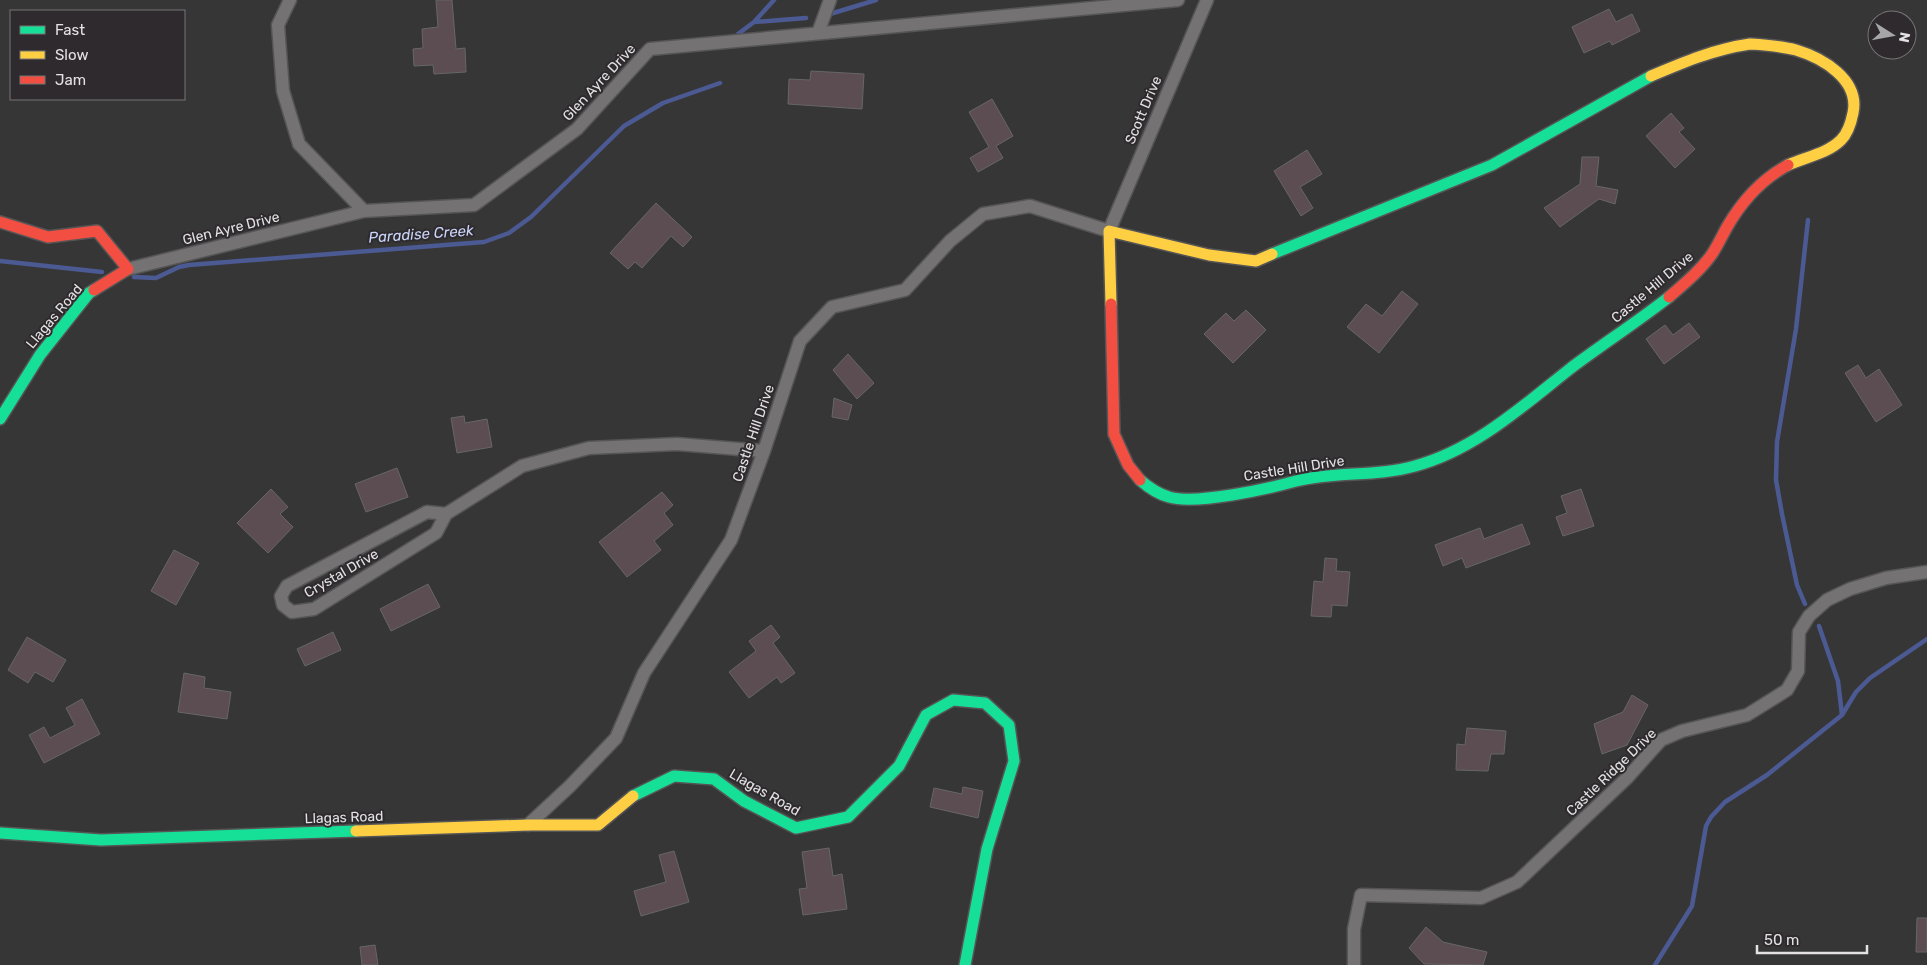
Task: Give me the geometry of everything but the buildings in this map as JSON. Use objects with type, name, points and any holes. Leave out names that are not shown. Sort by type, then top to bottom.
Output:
[{"type":"street","points":[[290,0],[278,25],[283,91],[299,144],[364,211]]},
{"type":"street","points":[[818,33],[830,0]]},
{"type":"street","name":"Glen Ayre Drive","points":[[128,268],[364,211],[474,205],[577,129],[650,50],[1178,0]]},
{"type":"street","name":"Scott Drive","points":[[1109,231],[1207,0]]},
{"type":"street","name":"Castle Hill Drive","points":[[528,825],[570,786],[616,738],[644,673],[731,540],[764,451],[800,341],[832,308],[905,290],[950,241],[982,214],[1030,206],[1109,231],[1209,255],[1256,261],[1492,165],[1650,77],[1691,59],[1727,47],[1750,44],[1770,45],[1789,48],[1812,56],[1842,78],[1851,89],[1855,107],[1850,128],[1845,138],[1834,148],[1788,166],[1768,178],[1748,196],[1727,226],[1710,257],[1687,282],[1638,321],[1589,355],[1491,430],[1459,448],[1426,463],[1395,470],[1318,477],[1267,488],[1198,498],[1171,498],[1139,479],[1125,457],[1114,434],[1109,231]]},
{"type":"street","points":[[0,222],[48,238],[97,231],[128,268]]},
{"type":"street","name":"Llagas Road","points":[[0,419],[40,356],[89,293],[128,268]]},
{"type":"street","name":"Crystal Drive","points":[[446,514],[427,512],[287,586],[281,596],[283,606],[292,612],[314,609],[436,533],[446,514],[522,466],[589,448],[677,444],[764,451]]},
{"type":"street","name":"Castle Ridge Drive","points":[[1354,965],[1354,929],[1362,895],[1481,898],[1517,882],[1627,778],[1661,740],[1689,729],[1747,715],[1787,690],[1798,671],[1799,632],[1809,616],[1827,600],[1850,589],[1886,578],[1927,572]]},
{"type":"street","name":"Llagas Road","points":[[0,833],[102,840],[528,825],[598,825],[634,795],[674,776],[714,779],[744,801],[796,828],[848,817],[899,766],[926,715],[953,700],[985,703],[1009,725],[1014,761],[987,849],[965,965]]},
{"type":"waterway","points":[[754,22],[774,0]]},
{"type":"waterway","name":"Paradise Creek","points":[[830,14],[876,0]]},
{"type":"waterway","name":"Paradise Creek","points":[[738,34],[754,22],[806,18]]},
{"type":"waterway","name":"Paradise Creek","points":[[134,277],[156,278],[179,267],[189,265],[484,242],[509,233],[531,217],[624,126],[663,103],[720,83]]},
{"type":"waterway","points":[[1805,604],[1797,585],[1776,480],[1777,442],[1796,329],[1808,220]]},
{"type":"waterway","name":"Paradise Creek","points":[[0,261],[102,272]]},
{"type":"waterway","points":[[1819,626],[1838,681],[1842,715]]},
{"type":"waterway","points":[[1655,965],[1692,906],[1706,826],[1711,817],[1725,802],[1767,775],[1842,715],[1856,692],[1870,678],[1927,639]]},
{"type":"traffic: fast","points":[[1272,254],[1492,165],[1651,76]]},
{"type":"traffic: fast","points":[[0,419],[40,355],[89,293],[94,290]]},
{"type":"traffic: fast","points":[[1140,480],[1153,490],[1169,497],[1181,499],[1213,498],[1250,492],[1311,478],[1385,472],[1437,459],[1478,438],[1498,425],[1571,368],[1669,297]]},
{"type":"traffic: fast","points":[[633,796],[674,776],[714,779],[744,801],[796,828],[848,817],[899,766],[926,715],[953,700],[985,703],[1009,725],[1014,761],[987,849],[965,965]]},
{"type":"traffic: fast","points":[[0,833],[101,840],[356,831]]},
{"type":"traffic: slow","points":[[1750,44],[1796,50],[1817,59],[1837,72],[1851,90],[1854,101],[1853,113],[1849,128],[1843,137],[1829,149],[1788,165]]},
{"type":"traffic: slow","points":[[1651,76],[1712,53],[1750,44]]},
{"type":"traffic: slow","points":[[1111,304],[1109,231],[1209,255],[1256,261],[1272,254]]},
{"type":"traffic: slow","points":[[356,831],[528,825],[598,825],[633,796]]},
{"type":"traffic: jam","points":[[1669,297],[1708,260],[1733,217],[1753,192],[1788,165]]},
{"type":"traffic: jam","points":[[0,222],[48,237],[97,231],[128,269],[94,290]]},
{"type":"traffic: jam","points":[[1111,304],[1114,434],[1128,465],[1140,480]]}]
